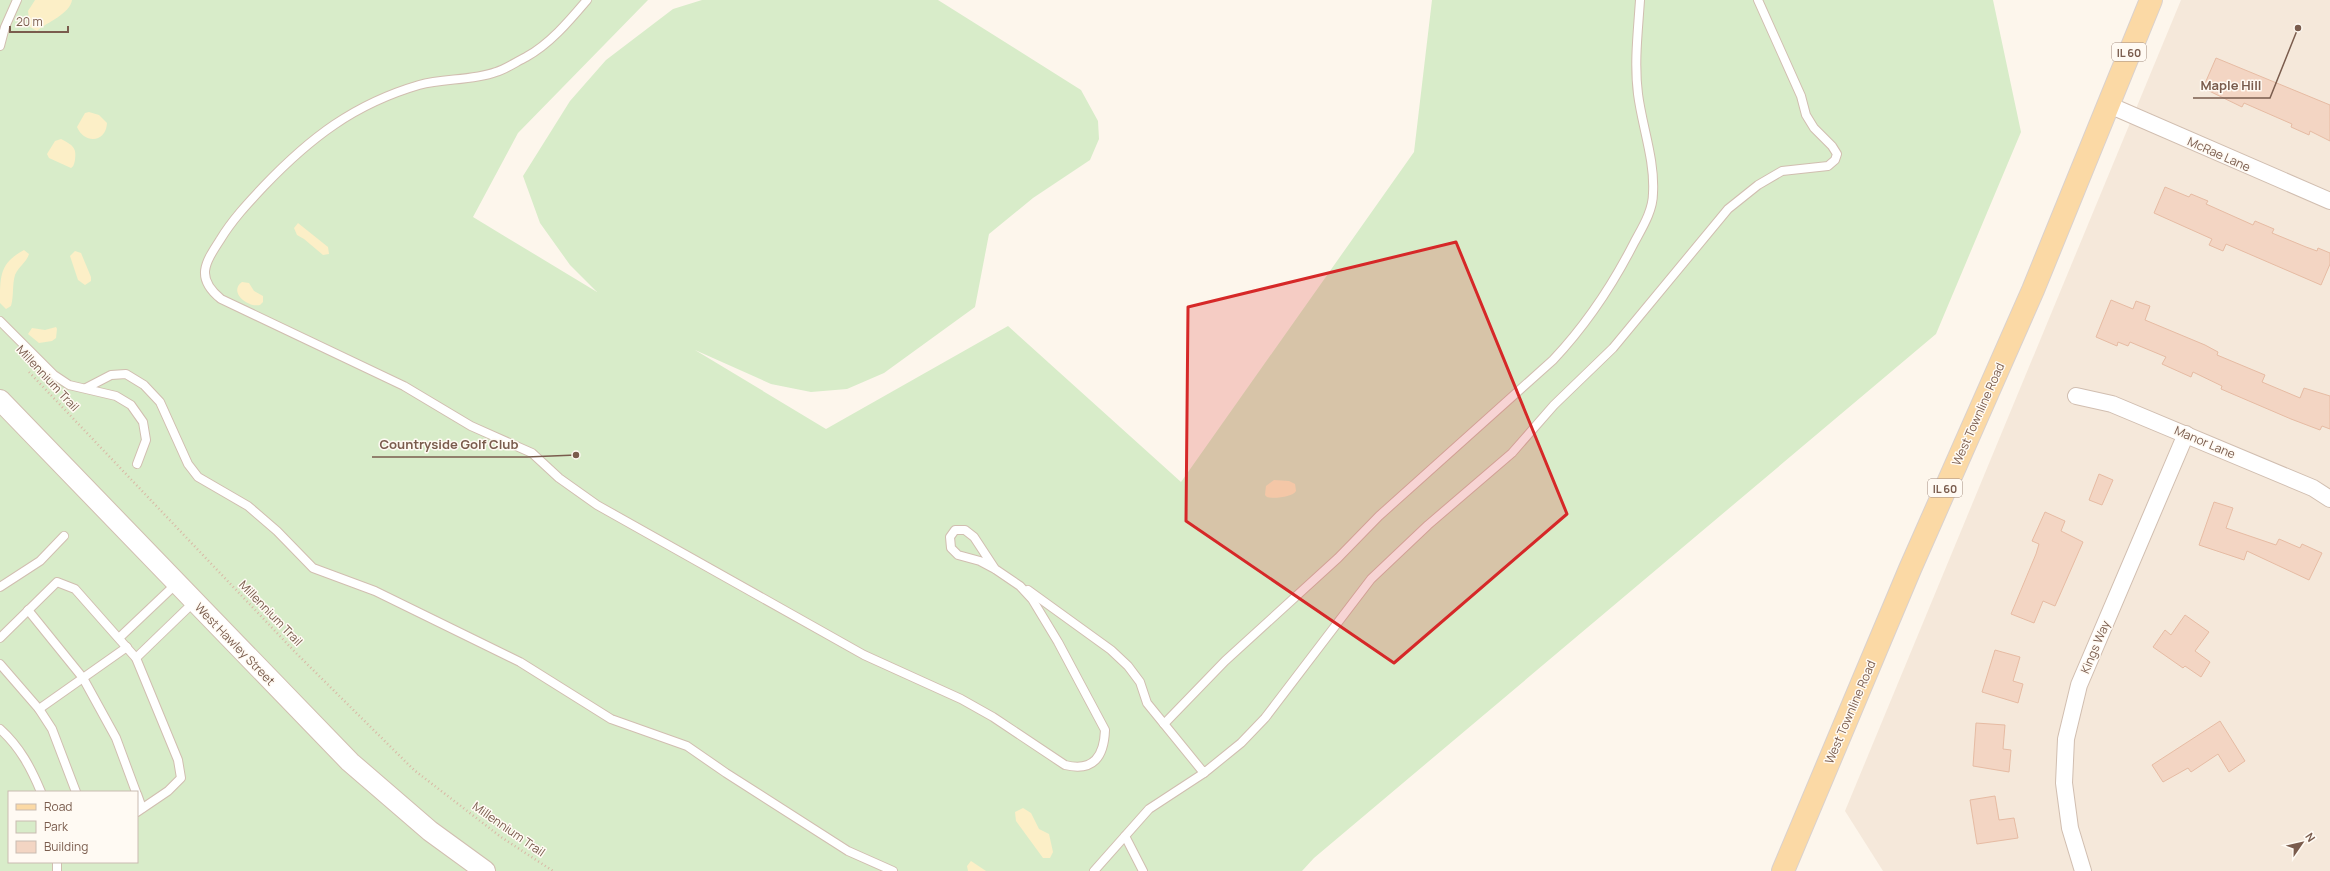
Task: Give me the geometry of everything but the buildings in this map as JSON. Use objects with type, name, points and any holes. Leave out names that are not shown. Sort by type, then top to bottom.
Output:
[{"type":"main road","name":"West Townline Road","points":[[1783,871],[1910,569],[2033,290],[2151,0]]},
{"type":"street","name":"McRae Lane","points":[[2109,105],[2330,201]]},
{"type":"street","name":"Manor Lane","points":[[2076,396],[2112,404],[2186,434],[2313,488],[2330,499]]},
{"type":"street","name":"West Hawley Street","points":[[0,400],[176,584],[350,762],[430,831],[485,871]]},
{"type":"street","name":"Kings Way","points":[[2083,871],[2070,828],[2064,783],[2066,739],[2079,685],[2186,434]]},
{"type":"lane","points":[[0,46],[5,27],[17,0]]},
{"type":"lane","points":[[587,0],[556,34],[528,56],[496,72],[420,85],[386,97],[357,109],[316,136],[287,162],[246,205],[222,237],[206,262],[205,276],[209,290],[221,299],[404,386],[471,426],[532,453],[560,478],[610,513],[864,654],[961,699],[987,713],[1065,765],[1077,768],[1091,764],[1100,755],[1104,743],[1105,730],[1058,642],[1032,599],[1020,586]]},
{"type":"lane","points":[[1164,724],[1225,661],[1338,558],[1379,516],[1553,360],[1575,337],[1603,299],[1646,221],[1654,194],[1637,93],[1636,64],[1640,0]]},
{"type":"lane","points":[[1094,871],[1149,809],[1204,773],[1242,743],[1265,718],[1371,579],[1428,525],[1512,453],[1554,405],[1613,348],[1728,209],[1758,185],[1782,171],[1828,166],[1835,160],[1837,154],[1814,128],[1806,114],[1801,96],[1758,0]]},
{"type":"lane","points":[[0,321],[54,375],[69,385],[116,396],[131,405],[143,422],[146,440],[137,464]]},
{"type":"lane","points":[[86,388],[111,375],[126,374],[144,385],[160,402],[188,464],[198,477],[248,506],[277,530],[313,568],[375,591],[507,655],[611,719],[687,746],[726,773],[848,851],[893,871]]},
{"type":"lane","points":[[995,569],[974,537],[965,530],[955,530],[950,537],[951,548],[958,555],[980,561],[995,569],[1069,618],[1111,650],[1128,666],[1140,682],[1147,703],[1204,773]]},
{"type":"lane","points":[[0,587],[40,561],[64,536]]},
{"type":"lane","points":[[0,638],[58,582],[75,589],[127,647],[136,658],[178,760],[181,778],[168,791],[140,810],[138,799]]},
{"type":"lane","points":[[119,638],[176,584]]},
{"type":"lane","points":[[136,658],[194,602]]},
{"type":"lane","points":[[28,610],[83,678],[116,738],[136,791]]},
{"type":"lane","points":[[39,709],[127,647]]},
{"type":"lane","points":[[0,664],[39,709],[52,729],[76,791]]},
{"type":"lane","points":[[0,729],[11,739],[31,766],[41,791]]},
{"type":"lane","points":[[1125,836],[1142,871]]},
{"type":"path","name":"Millennium Trail","points":[[27,370],[297,654],[414,770],[501,837],[553,871]]},
{"type":"highlighted area","points":[[1456,242],[1567,514],[1394,663],[1186,521],[1188,307]]},
{"type":"shaded area","points":[[2181,0],[2330,0],[2330,871],[1883,871],[1845,811]]},
{"type":"green space","points":[[0,0],[648,0],[518,133],[473,217],[597,292],[570,265],[540,223],[523,176],[570,101],[606,60],[673,9],[702,0],[938,0],[1081,90],[1098,121],[1099,139],[1090,160],[1033,198],[989,234],[975,307],[884,373],[847,389],[811,392],[771,384],[695,350],[826,429],[1008,326],[1181,482],[1414,152],[1432,0],[1993,0],[2021,132],[1936,334],[1314,858],[1302,871],[0,871]]},
{"type":"sand","points":[[35,0],[72,0],[63,14],[37,31],[30,27],[28,11]]},
{"type":"sand","points":[[89,112],[99,115],[107,123],[106,130],[99,138],[94,139],[84,136],[80,133],[77,127],[85,113]]},
{"type":"sand","points":[[61,139],[71,145],[74,149],[75,160],[71,168],[49,158],[47,154],[55,141]]},
{"type":"sand","points":[[298,223],[328,247],[329,254],[323,255],[297,235],[294,228]]},
{"type":"sand","points":[[24,250],[29,254],[15,275],[11,306],[6,309],[0,303],[1,277],[10,260]]},
{"type":"sand","points":[[75,251],[81,253],[91,277],[91,281],[85,285],[78,280],[70,256]]},
{"type":"sand","points":[[242,282],[249,283],[254,291],[263,296],[263,302],[260,305],[250,304],[241,298],[237,290],[238,286]]},
{"type":"sand","points":[[56,327],[56,338],[52,341],[39,343],[28,334],[32,328],[45,330]]},
{"type":"sand","points":[[1274,480],[1289,481],[1295,484],[1296,491],[1291,495],[1283,497],[1267,497],[1265,495],[1266,486]]},
{"type":"sand","points":[[1023,808],[1031,813],[1039,829],[1049,834],[1053,852],[1050,858],[1043,858],[1016,821],[1015,812]]},
{"type":"sand","points":[[971,861],[986,871],[968,871],[967,866]]},
{"type":"place","name":"Maple Hill","points":[[2298,28]]},
{"type":"place","name":"Countryside Golf Club","points":[[576,455]]}]
